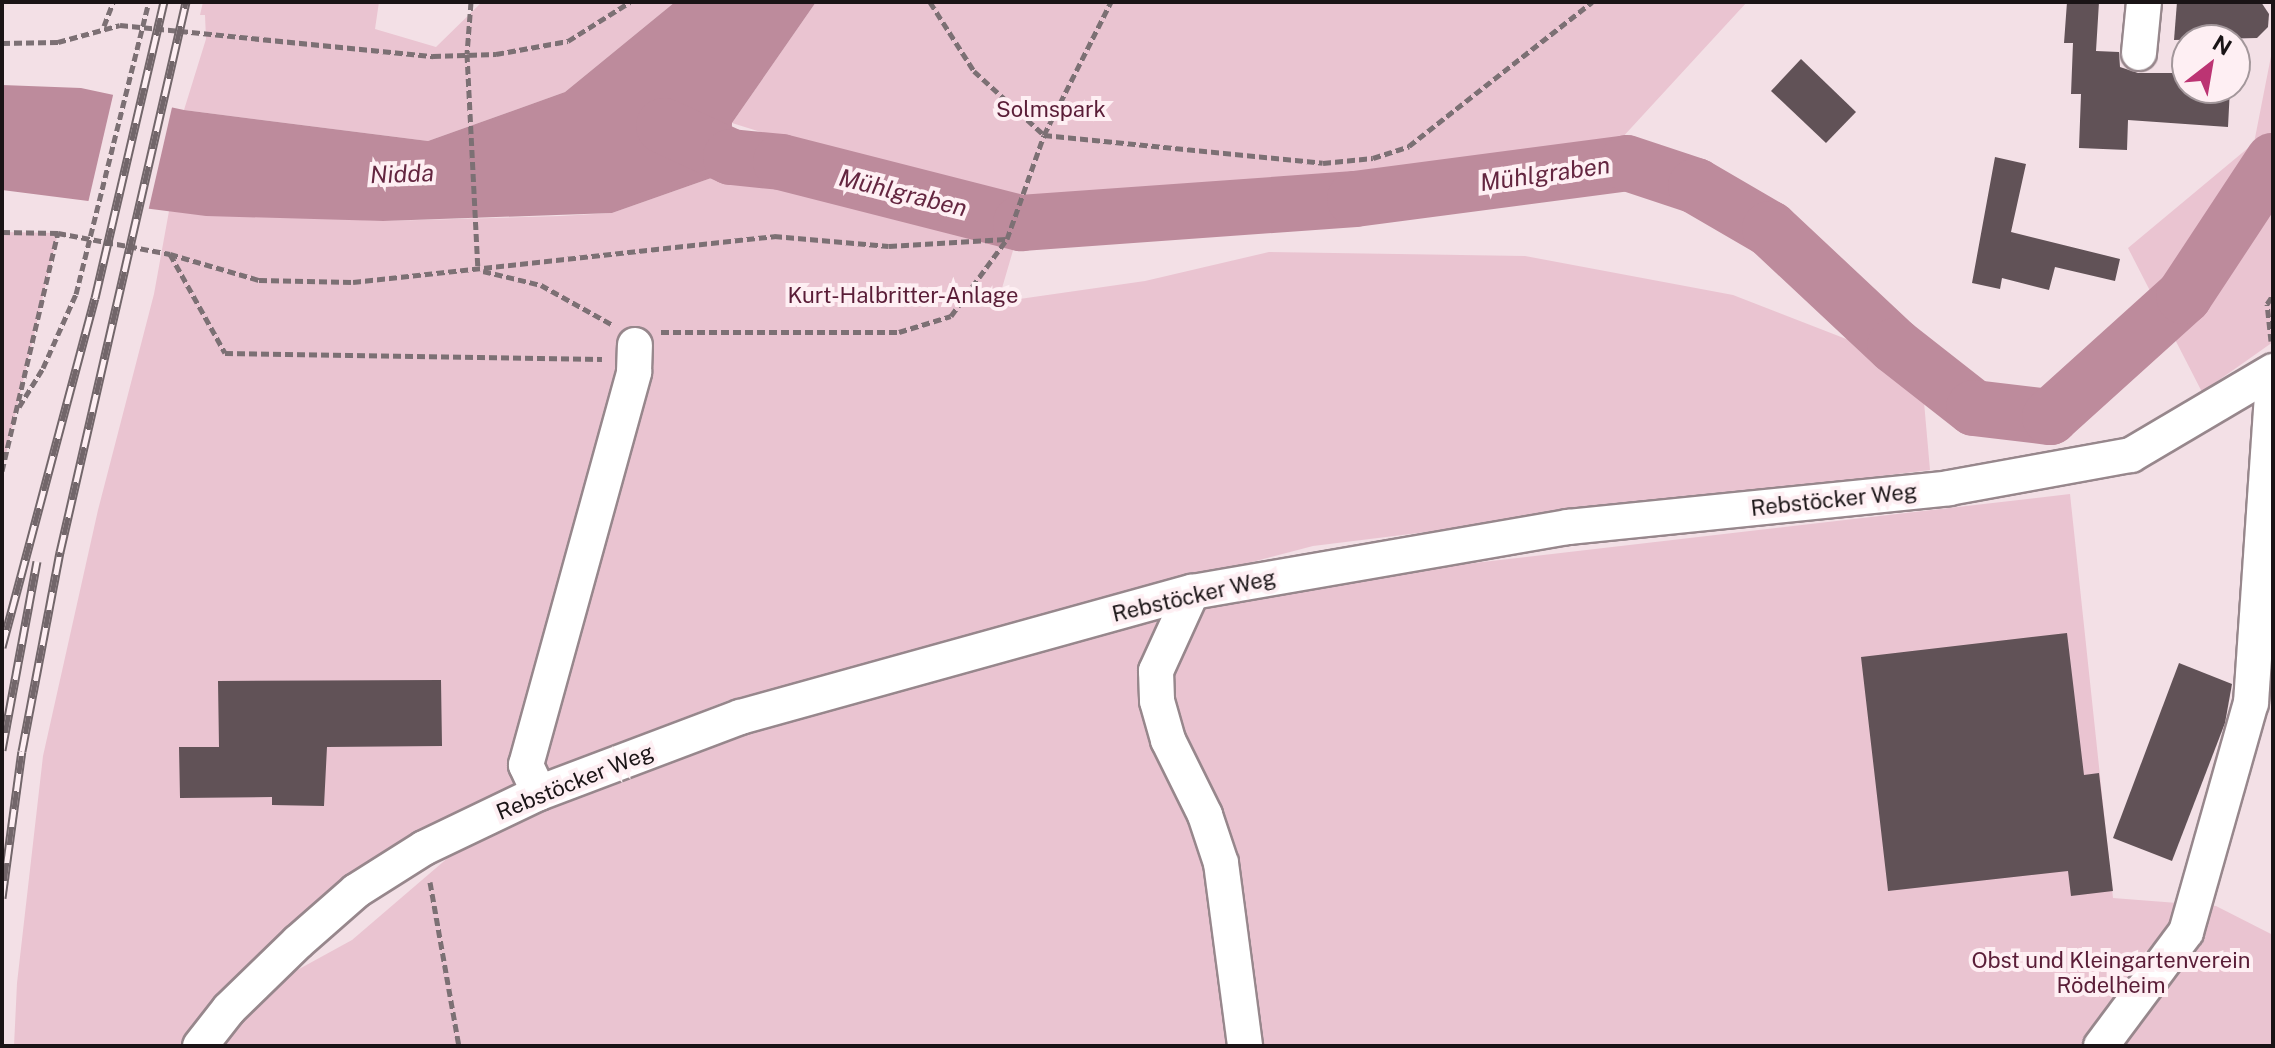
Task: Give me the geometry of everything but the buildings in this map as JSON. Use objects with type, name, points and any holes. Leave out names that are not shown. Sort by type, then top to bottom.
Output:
[{"type":"street","points":[[2139,53],[2144,2]]},
{"type":"street","points":[[539,793],[526,765],[634,372],[635,345]]},
{"type":"street","name":"Rebstöcker Weg","points":[[200,1046],[229,1009],[356,891],[424,848],[539,793],[740,717],[1192,592],[1568,527],[1949,488],[2131,455],[2272,358]]},
{"type":"street","points":[[2101,1046],[2186,932],[2251,703],[2273,382]]},
{"type":"street","points":[[1192,592],[1156,671],[1157,701],[1168,740],[1205,815],[1221,863],[1245,1046]]},
{"type":"path","points":[[104,26],[113,2]]},
{"type":"path","points":[[16,411],[43,368],[76,294],[149,2]]},
{"type":"path","points":[[471,2],[467,54],[472,79],[478,269]]},
{"type":"path","points":[[2,43],[58,42],[104,26],[289,39],[433,56],[496,54],[568,41],[630,2]]},
{"type":"path","points":[[930,2],[974,71],[1044,135],[1323,163],[1373,158],[1409,146],[1592,2]]},
{"type":"path","points":[[170,254],[225,353],[598,360],[635,345],[656,332],[899,332],[951,316],[1007,239],[1044,135],[1111,2]]},
{"type":"path","points":[[1580,11],[1582,2]]},
{"type":"path","points":[[2,232],[58,233],[170,254],[259,280],[353,282],[774,236],[889,246],[1007,239]]},
{"type":"path","points":[[2,471],[58,233]]},
{"type":"path","points":[[478,269],[541,285],[623,331],[635,345]]},
{"type":"path","points":[[2272,358],[2267,304],[2273,295]]},
{"type":"path","points":[[424,848],[459,1046]]},
{"type":"green space","points":[[203,2],[379,2],[375,29],[436,47],[482,2],[675,2],[565,92],[428,141],[184,110],[206,39],[205,15],[200,15]]},
{"type":"green space","name":"Solmspark","points":[[816,2],[1747,2],[1620,140],[1352,172],[1041,219],[732,123]]},
{"type":"green space","points":[[2273,46],[2273,342],[2202,392],[2128,248],[2254,143]]},
{"type":"green space","name":"Kurt-Halbritter-Anlage","points":[[717,176],[930,204],[1021,223],[998,302],[1145,281],[1269,252],[1525,256],[1733,295],[1921,368],[1930,470],[1313,546],[729,700],[548,770],[271,957],[183,1046],[14,1046],[17,983],[43,756],[98,510],[154,294],[169,211],[383,221],[612,213]]},
{"type":"green space","points":[[2,232],[58,233],[2,471]]},
{"type":"green space","name":"Obst und Kleingartenverein Rödelheim","points":[[2070,494],[2113,898],[2216,906],[2273,935],[2273,1046],[217,1046],[279,980],[352,940],[464,844],[497,824],[768,720],[1201,609],[1379,574]]},
{"type":"water","name":"Nidda","points":[[675,2],[816,2],[732,123],[731,157],[717,176],[612,213],[383,221],[206,216],[2,190],[2,85],[81,88],[184,110],[428,141],[565,92]]},
{"type":"pier","points":[[114,91],[173,103],[148,212],[88,203]]},
{"type":"waterway","name":"Mühlgraben","points":[[664,126],[731,157],[781,162],[1021,223],[1355,199],[1627,163],[1696,186],[1770,229],[1895,346],[1974,408],[2050,417],[2184,296],[2273,161]]},
{"type":"railway","points":[[2,647],[95,298],[164,2]]},
{"type":"railway","points":[[2,898],[22,751],[60,552],[186,2]]},
{"type":"railway","points":[[2,750],[37,561]]}]
